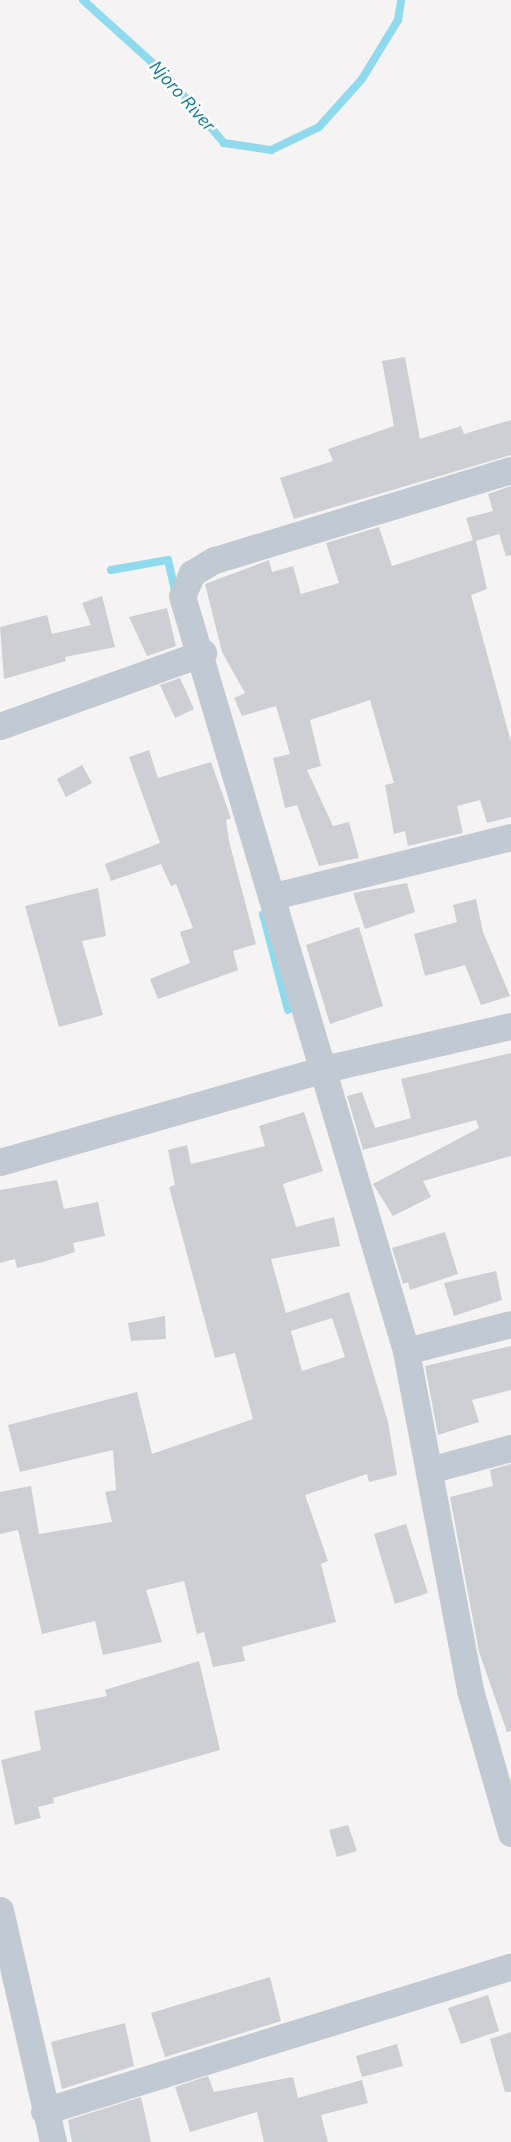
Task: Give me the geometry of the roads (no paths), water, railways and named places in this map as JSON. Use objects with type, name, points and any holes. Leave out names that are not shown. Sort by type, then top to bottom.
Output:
[{"type":"street","points":[[511,470],[207,564],[192,573],[182,596],[203,653],[274,896],[320,1070],[406,1351],[433,1469],[470,1690],[511,1833]]},
{"type":"street","points":[[0,726],[203,653]]},
{"type":"street","points":[[274,896],[511,837]]},
{"type":"street","points":[[0,1162],[320,1070],[511,1026]]},
{"type":"street","points":[[406,1351],[511,1324]]},
{"type":"street","points":[[433,1469],[511,1448]]},
{"type":"street","points":[[0,1910],[44,2111],[53,2142]]},
{"type":"street","points":[[44,2111],[511,1966]]},
{"type":"waterway","name":"Njoro River","points":[[83,0],[167,76],[224,143],[271,150],[319,127],[362,79],[398,20],[401,0]]},
{"type":"waterway","points":[[111,570],[168,560],[175,590]]},
{"type":"waterway","points":[[263,914],[288,1010]]}]
